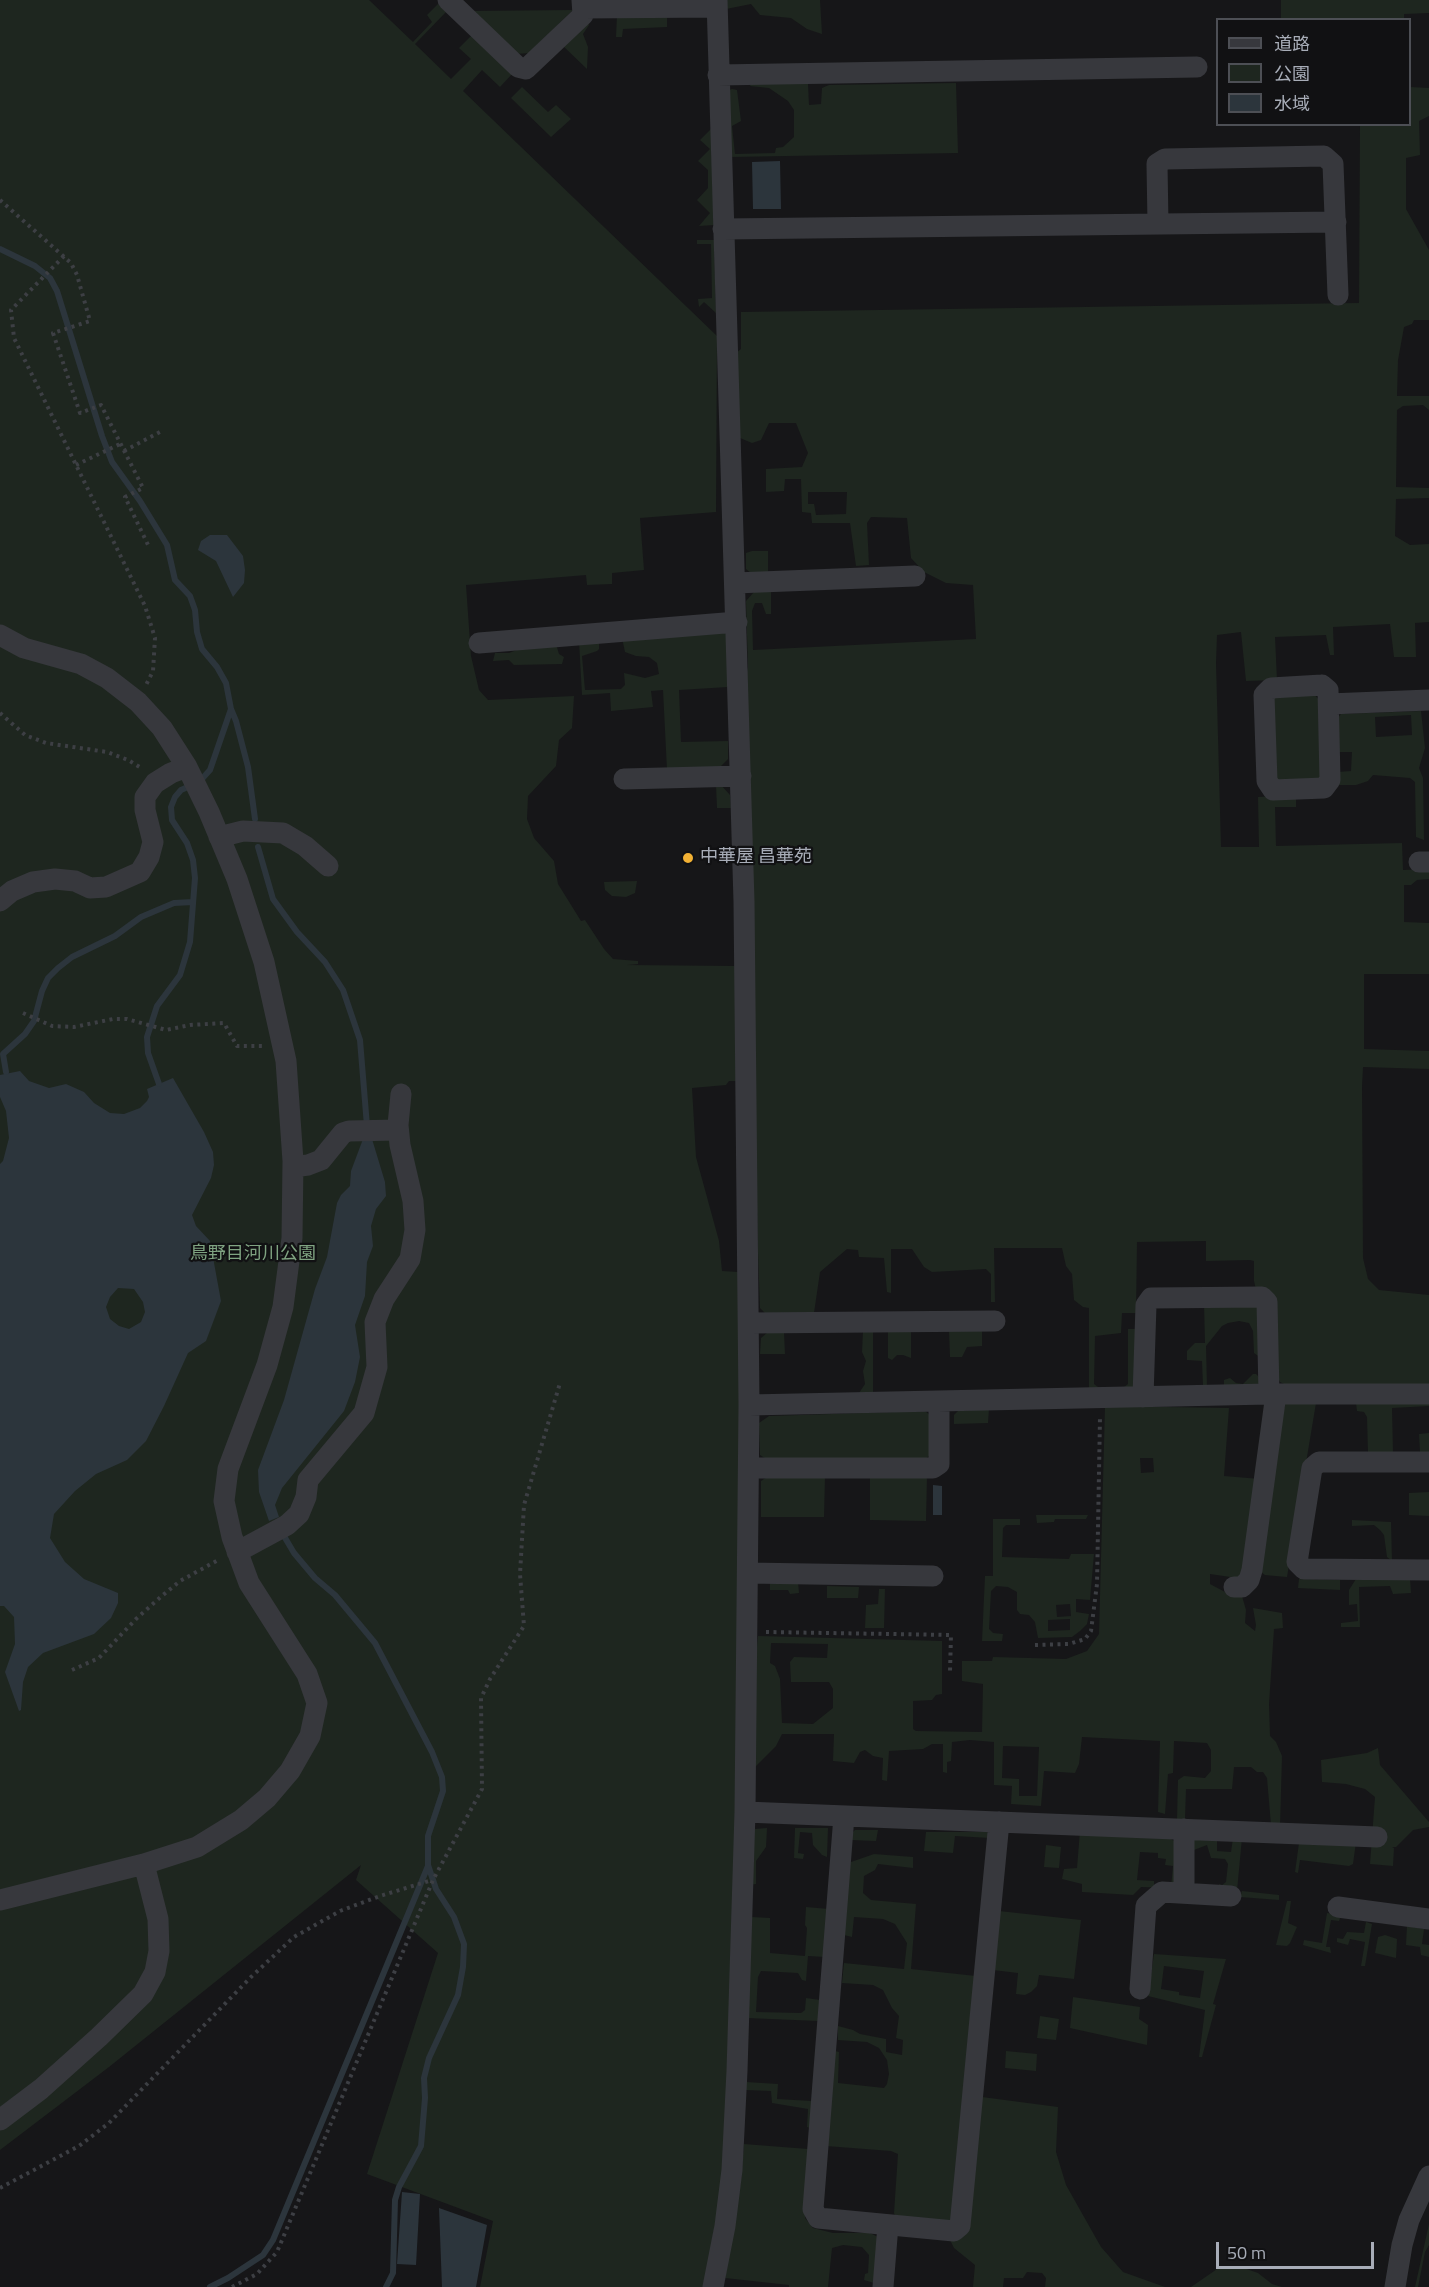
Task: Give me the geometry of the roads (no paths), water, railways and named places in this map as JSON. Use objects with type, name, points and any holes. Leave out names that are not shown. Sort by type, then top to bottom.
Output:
[{"type":"street","points":[[448,0],[518,67],[526,69],[583,15],[582,4],[717,3],[741,776],[750,1405],[745,1812],[732,2170],[725,2226],[713,2287]]},
{"type":"street","points":[[718,75],[1197,68]]},
{"type":"street","points":[[1158,224],[1157,164],[1165,159],[1324,156],[1334,164],[1338,295]]},
{"type":"street","points":[[723,229],[1336,222]]},
{"type":"street","points":[[735,583],[915,576]]},
{"type":"street","points":[[479,642],[737,622]]},
{"type":"street","points":[[0,635],[24,648],[81,664],[107,678],[138,702],[162,728],[187,767],[219,837],[237,879],[264,962],[286,1061],[293,1167],[292,1238],[283,1307],[267,1365],[228,1469],[224,1501],[237,1552],[249,1583],[307,1674],[317,1703],[310,1736],[290,1771],[267,1798],[241,1820],[197,1847],[144,1864],[0,1900]]},
{"type":"street","points":[[1322,685],[1328,690],[1329,704],[1330,780],[1324,788],[1273,790],[1267,782],[1264,695],[1271,688],[1322,685]]},
{"type":"street","points":[[1329,704],[1429,700]]},
{"type":"street","points":[[0,901],[12,891],[33,882],[55,879],[75,881],[90,888],[125,880],[140,873],[149,857],[153,842],[145,810],[145,797],[155,783],[187,767]]},
{"type":"street","points":[[624,779],[741,776]]},
{"type":"street","points":[[219,837],[243,831],[283,833],[305,846],[328,866]]},
{"type":"street","points":[[237,1552],[279,1529],[299,1514],[306,1497],[308,1480],[364,1413],[377,1367],[375,1322],[384,1299],[410,1259],[415,1230],[414,1210],[391,1130],[401,1094]]},
{"type":"street","points":[[293,1167],[321,1160],[331,1151],[343,1133],[391,1130]]},
{"type":"street","points":[[1143,1396],[1146,1305],[1151,1298],[1262,1297],[1267,1302],[1272,1394],[1250,1580],[1242,1587],[1234,1587]]},
{"type":"street","points":[[750,1323],[995,1321]]},
{"type":"street","points":[[750,1405],[1143,1396],[1429,1394]]},
{"type":"street","points":[[749,1468],[933,1468],[939,1464],[939,1401]]},
{"type":"street","points":[[1429,1462],[1319,1462],[1312,1468],[1297,1562],[1304,1569],[1429,1570]]},
{"type":"street","points":[[748,1573],[933,1576]]},
{"type":"street","points":[[745,1812],[1377,1837]]},
{"type":"street","points":[[844,1816],[813,2209],[818,2218],[954,2231],[960,2226],[999,1822]]},
{"type":"street","points":[[1184,1829],[1184,1893]]},
{"type":"street","points":[[0,2120],[41,2089],[143,1994],[155,1972],[159,1951],[158,1919],[144,1864]]},
{"type":"street","points":[[1140,1989],[1146,1906],[1162,1892],[1231,1896]]},
{"type":"street","points":[[1338,1907],[1429,1919]]},
{"type":"street","points":[[1395,2287],[1409,2220],[1429,2176]]},
{"type":"street","points":[[883,2287],[888,2225]]},
{"type":"water","points":[[780,161],[781,209],[753,209],[752,162]]},
{"type":"water","points":[[210,535],[227,535],[243,556],[244,583],[233,597],[216,561],[198,550],[201,541]]},
{"type":"water","points":[[20,1071],[29,1081],[49,1088],[66,1084],[84,1092],[94,1103],[110,1113],[124,1114],[140,1108],[147,1101],[149,1097],[147,1089],[173,1078],[213,1152],[214,1165],[211,1178],[192,1215],[196,1226],[210,1241],[221,1301],[206,1341],[188,1353],[146,1441],[127,1460],[96,1474],[75,1491],[54,1514],[50,1538],[65,1562],[84,1579],[118,1593],[118,1603],[111,1618],[94,1634],[43,1653],[28,1667],[23,1682],[21,1710],[19,1711],[5,1672],[15,1644],[14,1617],[4,1606],[0,1606],[0,1164],[3,1161],[9,1138],[6,1111],[0,1097],[0,1075]],"holes":[[[118,1288],[134,1289],[143,1302],[145,1312],[141,1322],[129,1329],[119,1326],[110,1319],[106,1307],[110,1297]]]},
{"type":"water","points":[[363,1139],[372,1139],[385,1182],[386,1196],[376,1209],[371,1226],[373,1246],[367,1262],[365,1296],[355,1325],[360,1357],[355,1382],[344,1411],[282,1488],[275,1505],[279,1517],[269,1521],[259,1492],[258,1470],[284,1400],[315,1289],[327,1257],[337,1203],[350,1186],[351,1171]]},
{"type":"water","points":[[933,1485],[942,1486],[942,1515],[933,1515]]},
{"type":"water","points":[[402,2192],[420,2194],[416,2265],[397,2264]]},
{"type":"water","points":[[439,2208],[487,2225],[476,2287],[442,2287]]},
{"type":"waterway","points":[[0,249],[35,266],[50,278],[57,291],[112,462],[167,545],[175,580],[190,596],[195,610],[197,632],[202,649],[217,667],[226,683],[248,767],[255,819]]},
{"type":"waterway","points":[[200,781],[210,770],[231,709]]},
{"type":"waterway","points":[[159,1084],[148,1053],[147,1037],[157,1006],[180,975],[190,942],[195,878],[193,860],[187,843],[172,820],[171,807],[181,790],[190,786]]},
{"type":"waterway","points":[[258,847],[273,899],[297,932],[325,962],[343,990],[360,1040],[367,1126]]},
{"type":"waterway","points":[[6,1072],[3,1054],[25,1034],[34,1021],[42,991],[48,978],[58,968],[72,957],[115,936],[141,917],[174,903],[193,902]]},
{"type":"waterway","points":[[281,1531],[294,1553],[315,1578],[335,1595],[375,1643],[432,1752],[442,1777],[443,1791],[428,1836],[428,1865],[436,1889],[454,1917],[464,1944],[463,1967],[458,1995],[429,2058],[424,2078],[425,2098],[421,2146],[399,2187],[395,2200],[393,2273],[386,2287]]},
{"type":"waterway","points":[[210,2287],[263,2255],[273,2240],[428,1866]]},
{"type":"place","name":"中華屋 昌華苑","points":[[688,858]]},
{"type":"park label","name":"鳥野目河川公園","points":[[253,1255]]}]
